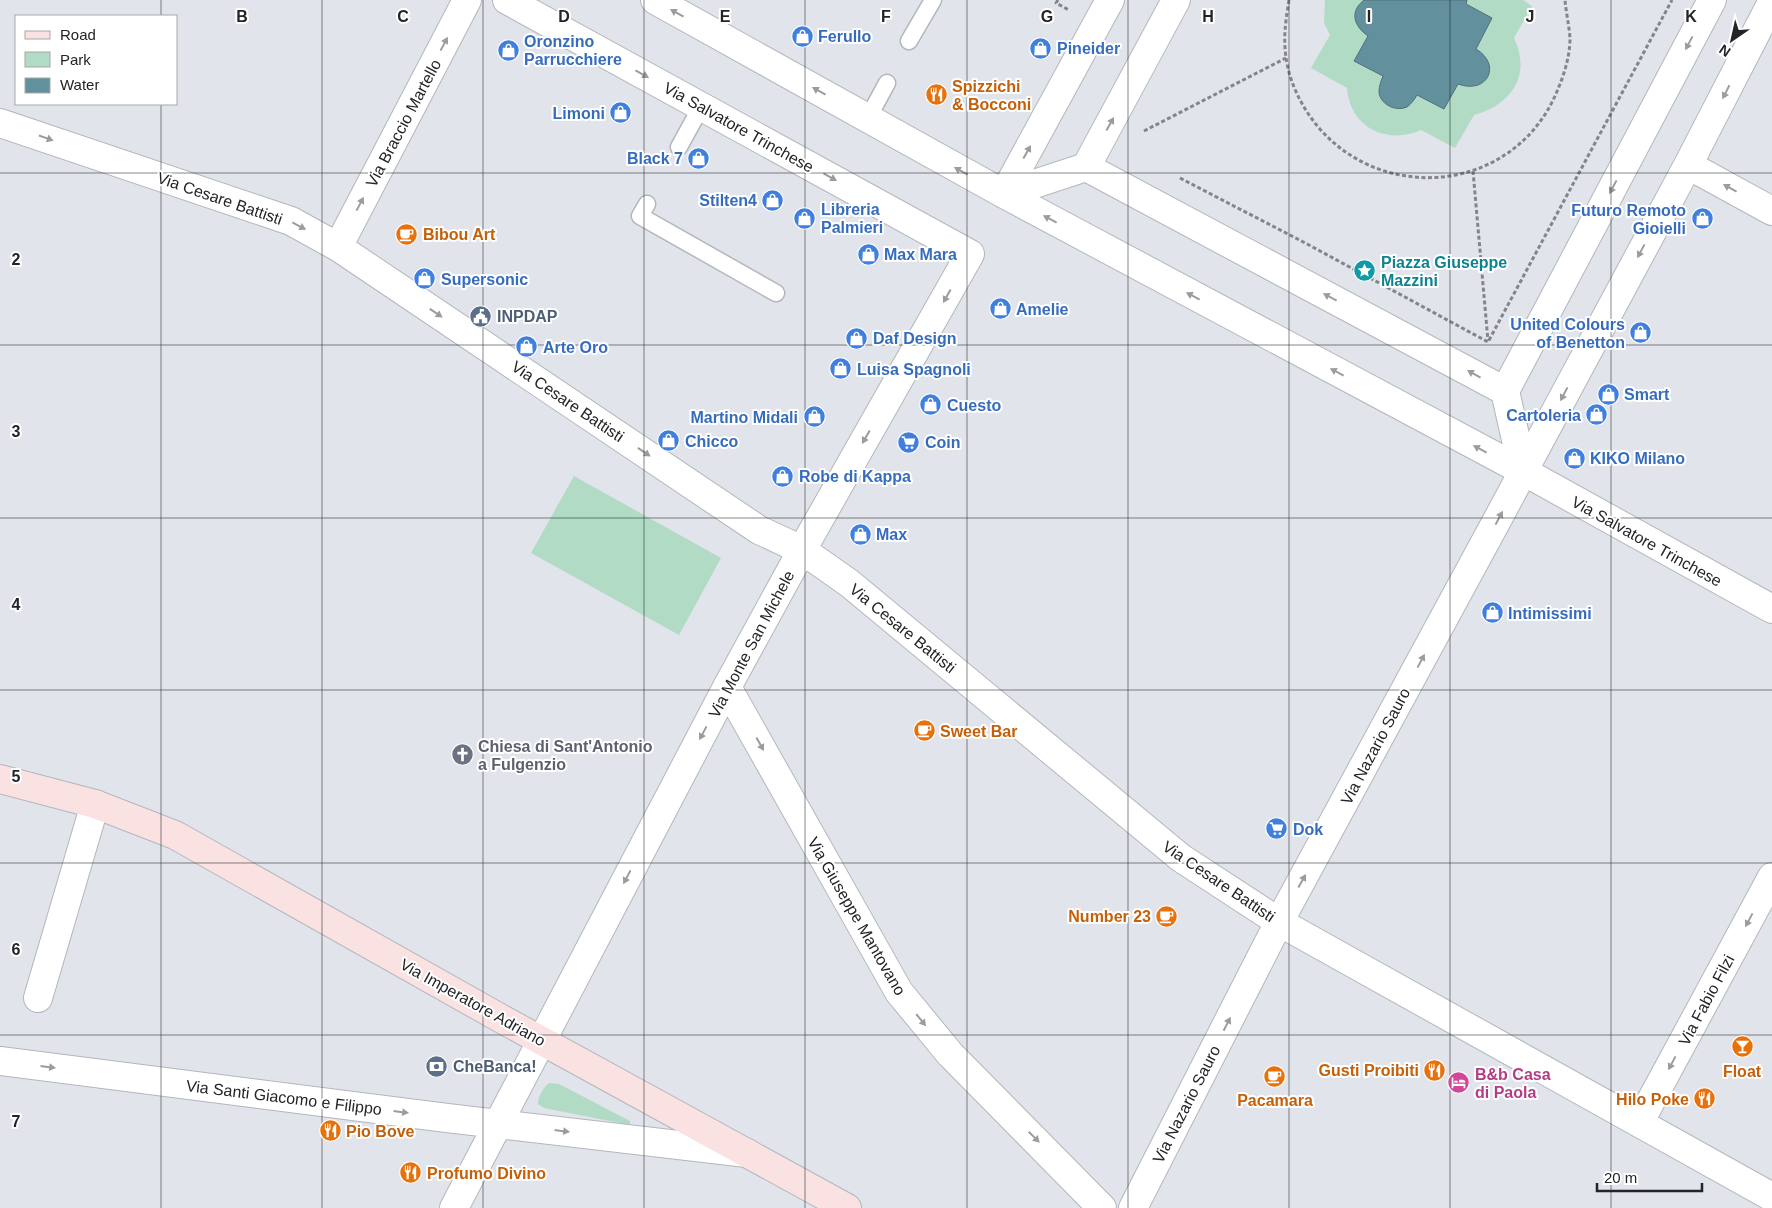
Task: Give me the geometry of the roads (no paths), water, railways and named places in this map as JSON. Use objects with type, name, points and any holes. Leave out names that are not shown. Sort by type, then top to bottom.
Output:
[{"type":"street","name":"Via Braccio Martello","points":[[338,247],[468,0]]},
{"type":"street","name":"Via Salvatore Trinchese","points":[[507,0],[970,254]]},
{"type":"street","points":[[655,0],[1004,194],[1523,471]]},
{"type":"street","points":[[1004,194],[1110,0]]},
{"type":"street","points":[[1004,194],[1086,167],[1176,0]]},
{"type":"street","points":[[1523,471],[1505,391],[1712,0]]},
{"type":"street","points":[[1523,471],[1688,165],[1772,2]]},
{"type":"street","name":"Via Cesare Battisti","points":[[0,123],[291,222],[338,247],[759,530],[802,550],[849,583],[1181,858],[1279,922],[1772,1197]]},
{"type":"street","points":[[1688,165],[1772,211]]},
{"type":"street","points":[[1086,167],[1505,391]]},
{"type":"street","name":"Via Monte San Michele","points":[[454,1208],[727,687],[802,550],[970,254]]},
{"type":"street","name":"Via Salvatore Trinchese","points":[[1523,471],[1772,609]]},
{"type":"street","name":"Via Nazario Sauro","points":[[1132,1208],[1279,922],[1523,471]]},
{"type":"street","name":"Via Giuseppe Mantovano","points":[[727,687],[898,992],[950,1054],[1102,1208]]},
{"type":"street","name":"Via Imperatore Adriano","points":[[0,779],[96,804],[175,836],[541,1041],[847,1208]]},
{"type":"street","points":[[38,998],[96,804]]},
{"type":"street","name":"Via Fabio Filzi","points":[[1639,1123],[1772,877]]},
{"type":"street","name":"Via Santi Giacomo e Filippo","points":[[0,1061],[746,1153]]},
{"type":"lane","points":[[909,41],[932,0]]},
{"type":"lane","points":[[868,118],[887,83]]},
{"type":"lane","points":[[679,147],[701,107]]},
{"type":"lane","points":[[647,204],[640,216],[776,293]]},
{"type":"water","points":[[1364,0],[1467,0],[1466,4],[1492,18],[1476,49],[1484,55],[1488,62],[1490,70],[1488,76],[1484,82],[1477,85],[1458,84],[1444,109],[1417,95],[1407,107],[1393,108],[1389,106],[1382,100],[1379,92],[1383,76],[1354,61],[1368,36],[1359,28],[1355,19],[1356,9]]},
{"type":"place","name":"Ferullo","points":[[802,36]]},
{"type":"place","name":"Pineider","points":[[1041,48]]},
{"type":"place","name":"Oronzino Parrucchiere","points":[[508,50]]},
{"type":"place","name":"Spizzichi & Bocconi","points":[[936,95]]},
{"type":"place","name":"Limoni","points":[[621,113]]},
{"type":"place","name":"Black 7","points":[[699,158]]},
{"type":"place","name":"Stilten4","points":[[773,200]]},
{"type":"place","name":"Libreria Palmieri","points":[[805,218]]},
{"type":"place","name":"Futuro Remoto Gioielli","points":[[1702,219]]},
{"type":"place","name":"Bibou Art","points":[[407,234]]},
{"type":"place","name":"Max Mara","points":[[868,254]]},
{"type":"place","name":"Piazza Giuseppe Mazzini","points":[[1365,271]]},
{"type":"place","name":"Supersonic","points":[[425,279]]},
{"type":"place","name":"Amelie","points":[[1000,309]]},
{"type":"place","name":"INPDAP","points":[[481,316]]},
{"type":"place","name":"United Colours of Benetton","points":[[1641,333]]},
{"type":"place","name":"Daf Design","points":[[857,338]]},
{"type":"place","name":"Arte Oro","points":[[527,347]]},
{"type":"place","name":"Luisa Spagnoli","points":[[841,369]]},
{"type":"place","name":"Smart","points":[[1608,394]]},
{"type":"place","name":"Cuesto","points":[[931,405]]},
{"type":"place","name":"Cartoleria","points":[[1597,415]]},
{"type":"place","name":"Martino Midali","points":[[814,417]]},
{"type":"place","name":"Chicco","points":[[669,441]]},
{"type":"place","name":"Coin","points":[[909,442]]},
{"type":"place","name":"KIKO Milano","points":[[1574,458]]},
{"type":"place","name":"Robe di Kappa","points":[[783,476]]},
{"type":"place","name":"Max","points":[[860,534]]},
{"type":"place","name":"Intimissimi","points":[[1492,613]]},
{"type":"place","name":"Sweet Bar","points":[[924,731]]},
{"type":"place","name":"Chiesa di Sant'Antonio a Fulgenzio","points":[[462,755]]},
{"type":"place","name":"Dok","points":[[1277,829]]},
{"type":"place","name":"Number 23","points":[[1167,916]]},
{"type":"place","name":"Float","points":[[1742,1047]]},
{"type":"place","name":"CheBanca!","points":[[437,1066]]},
{"type":"place","name":"Gusti Proibiti","points":[[1435,1070]]},
{"type":"place","name":"Pacamara","points":[[1275,1076]]},
{"type":"place","name":"B&b Casa di Paola","points":[[1459,1083]]},
{"type":"place","name":"Hilo Poke","points":[[1705,1099]]},
{"type":"place","name":"Pio Bove","points":[[330,1131]]},
{"type":"place","name":"Profumo Divino","points":[[411,1173]]}]
